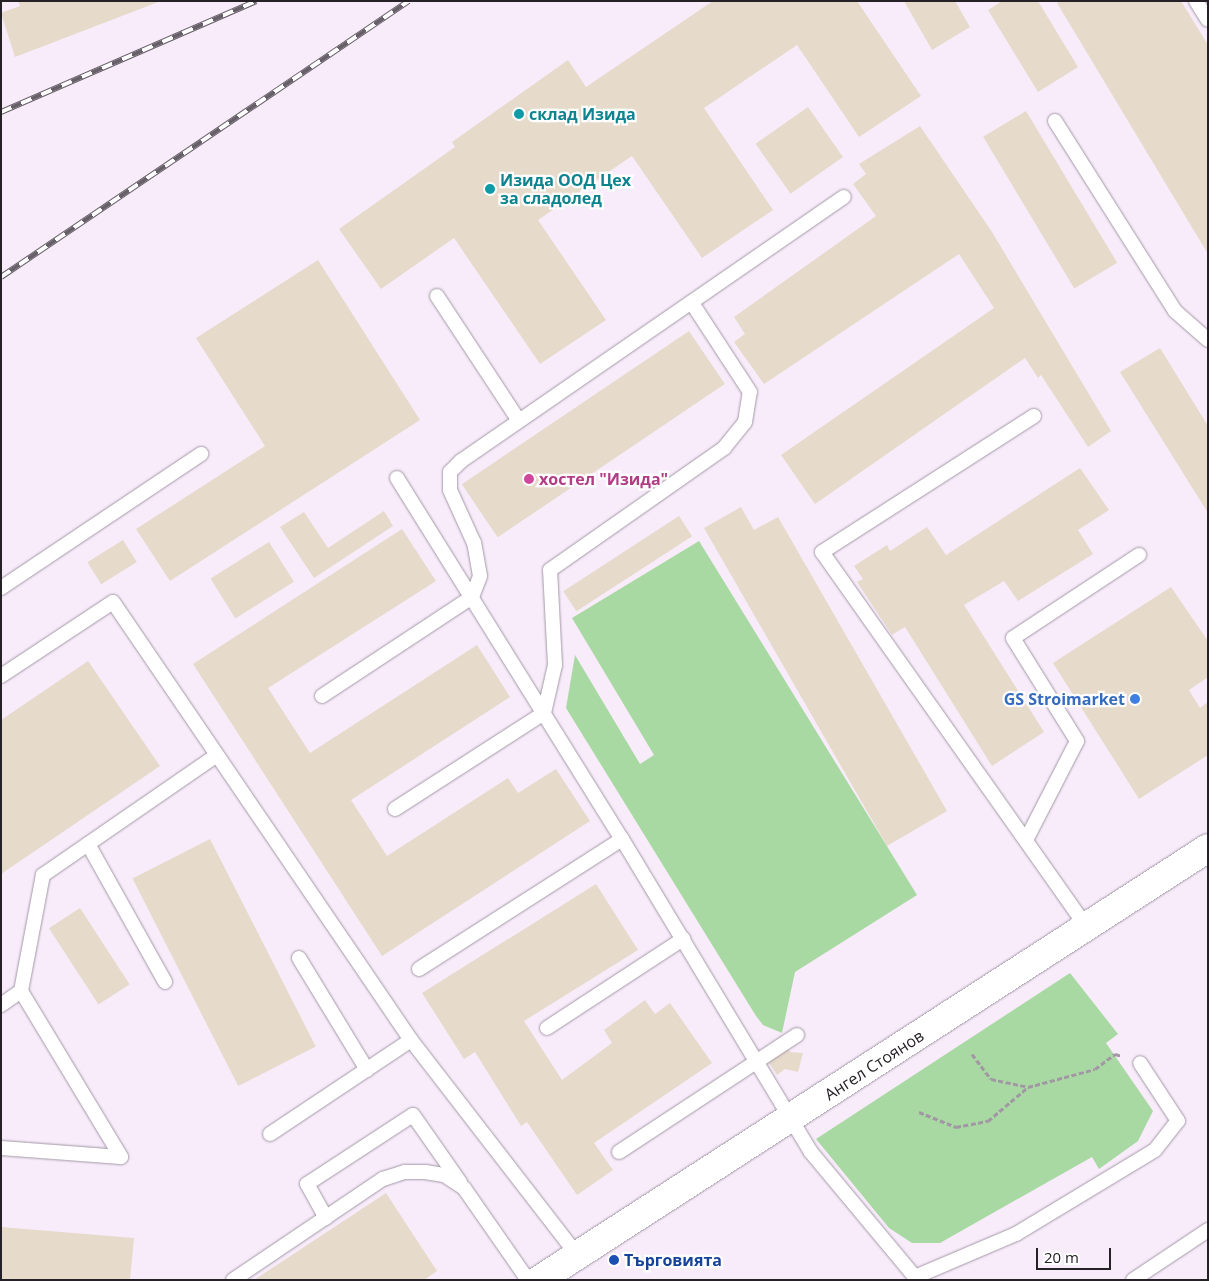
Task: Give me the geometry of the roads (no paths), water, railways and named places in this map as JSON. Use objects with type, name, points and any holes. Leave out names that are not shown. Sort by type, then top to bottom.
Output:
[{"type":"street","name":"Ангел Стоянов","points":[[539,1280],[1208,848]]},
{"type":"lane","points":[[1196,1],[1208,20]]},
{"type":"lane","points":[[1055,121],[1175,311],[1208,340]]},
{"type":"lane","points":[[322,696],[472,597],[480,576],[474,543],[450,490],[450,472],[460,461],[844,197]]},
{"type":"lane","points":[[436,296],[519,421]]},
{"type":"lane","points":[[395,809],[544,713],[555,665],[550,570],[724,448],[745,422],[750,392],[692,303]]},
{"type":"lane","points":[[1034,416],[822,552],[1087,927]]},
{"type":"lane","points":[[1,588],[201,454]]},
{"type":"lane","points":[[397,478],[622,839],[810,1151],[915,1277],[1016,1234],[1154,1150],[1178,1121],[1140,1062]]},
{"type":"lane","points":[[1026,840],[1077,741],[1013,638],[1139,555]]},
{"type":"lane","points":[[1,676],[113,602],[411,1040],[577,1255]]},
{"type":"lane","points":[[1,1148],[121,1157],[21,992],[43,875],[217,755]]},
{"type":"lane","points":[[419,969],[622,839]]},
{"type":"lane","points":[[88,844],[165,982]]},
{"type":"lane","points":[[547,1028],[683,939]]},
{"type":"lane","points":[[298,958],[367,1070]]},
{"type":"lane","points":[[1,1005],[21,992]]},
{"type":"lane","points":[[619,1152],[797,1035]]},
{"type":"lane","points":[[270,1134],[411,1040]]},
{"type":"lane","points":[[326,1218],[307,1184],[413,1115],[528,1280]]},
{"type":"lane","points":[[233,1280],[383,1179],[405,1172],[444,1175],[464,1188]]},
{"type":"lane","points":[[1133,1280],[1208,1230]]},
{"type":"railway","points":[[1,112],[256,1]]},
{"type":"railway","points":[[1,277],[408,1]]},
{"type":"place","name":"склад Изида","points":[[519,114]]},
{"type":"place","name":"Изида ООД Цех за сладолед","points":[[490,189]]},
{"type":"place","name":"хостел \"Изида\"","points":[[529,479]]},
{"type":"place","name":"GS Stroimarket","points":[[1135,699]]},
{"type":"place","name":"Търговията","points":[[614,1260]]}]
